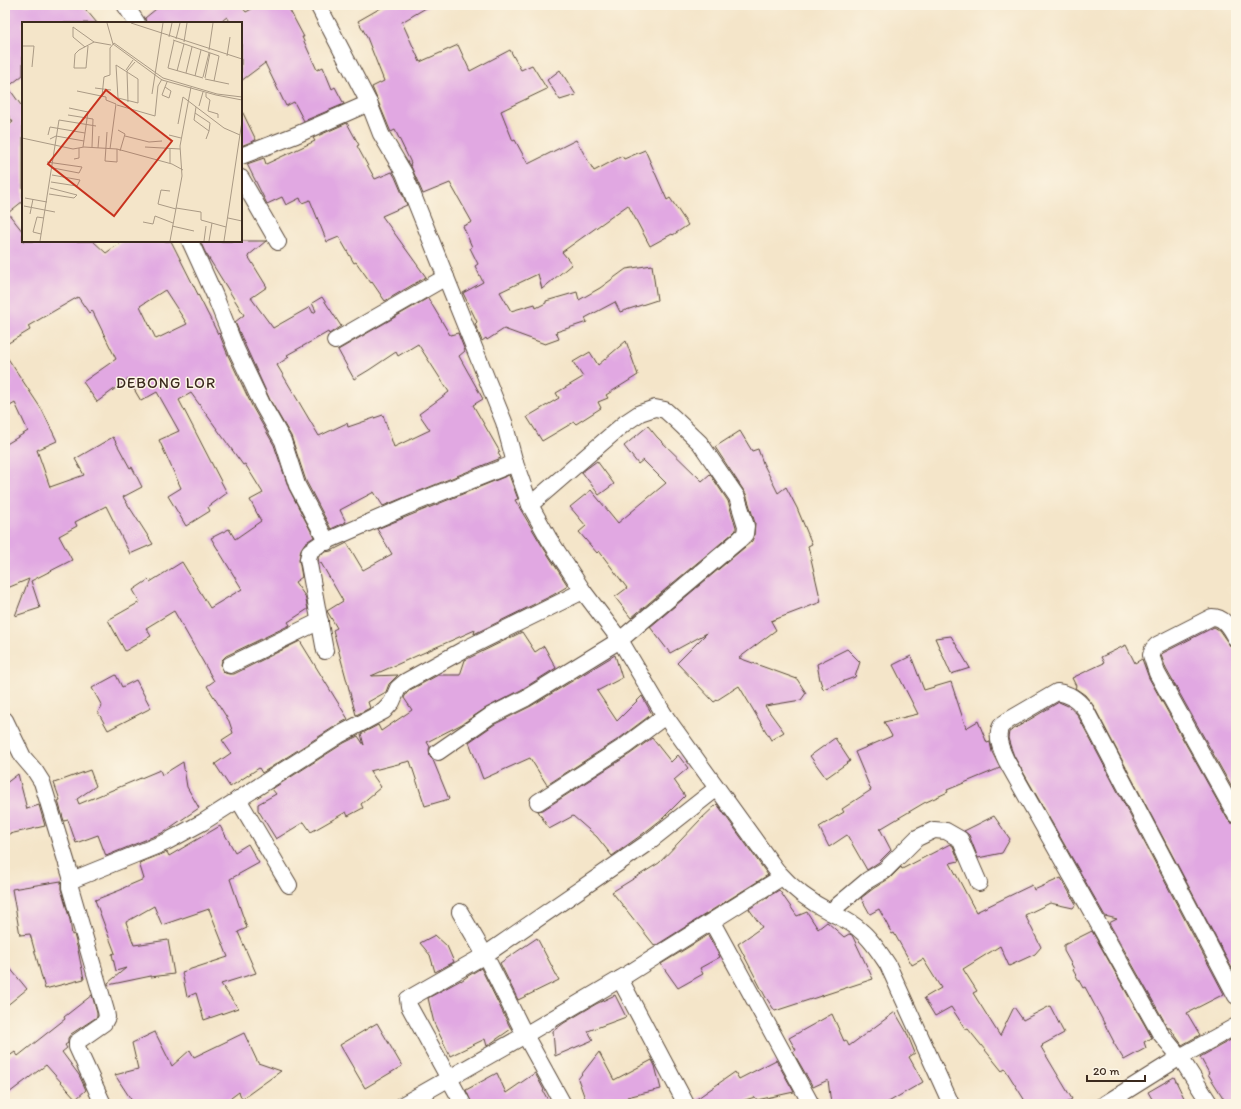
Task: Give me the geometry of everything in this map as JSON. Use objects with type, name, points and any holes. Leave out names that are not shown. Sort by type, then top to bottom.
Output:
[{"type":"street","points":[[125,5],[136,22]]},
{"type":"street","points":[[318,5],[369,103],[381,134],[404,174],[504,422],[515,463],[530,505],[560,556],[583,591],[620,640],[665,716],[782,877],[807,898],[830,912],[846,919],[862,931],[874,944],[888,964],[951,1104]]},
{"type":"street","points":[[242,156],[296,135],[369,103]]},
{"type":"street","points":[[242,180],[278,242]]},
{"type":"street","points":[[190,242],[215,296],[236,349],[262,404],[283,441],[297,485],[326,542]]},
{"type":"street","points":[[335,341],[446,277]]},
{"type":"street","points":[[438,752],[490,716],[526,698],[620,640],[740,540],[745,534],[746,526],[737,497],[700,443],[665,410],[655,408],[640,413],[625,423],[530,505]]},
{"type":"street","points":[[325,651],[308,559],[310,552],[326,542],[407,506],[515,463]]},
{"type":"street","points":[[72,880],[166,842],[203,822],[339,735],[384,711],[392,702],[398,688],[405,682],[470,647],[583,591]]},
{"type":"street","points":[[1236,639],[1228,625],[1220,619],[1212,617],[1157,645],[1153,649],[1151,655],[1157,673],[1236,815]]},
{"type":"street","points":[[230,665],[320,621]]},
{"type":"street","points":[[1210,1104],[1180,1057],[1160,1033],[1006,760],[999,743],[999,731],[1008,720],[1057,692],[1070,695],[1085,709],[1236,996]]},
{"type":"street","points":[[538,802],[625,746],[665,716]]},
{"type":"street","points":[[5,720],[23,757],[42,782],[72,880],[70,887],[106,1011],[107,1017],[104,1023],[77,1042],[76,1047],[97,1102]]},
{"type":"street","points":[[463,1104],[410,1006],[408,999],[485,955],[646,844],[717,788]]},
{"type":"street","points":[[238,799],[290,885]]},
{"type":"street","points":[[830,912],[868,880],[885,870],[917,838],[934,830],[946,831],[960,839],[979,883]]},
{"type":"street","points":[[404,1104],[526,1035],[620,979],[782,877]]},
{"type":"street","points":[[460,912],[485,955],[563,1104]]},
{"type":"street","points":[[712,922],[811,1104]]},
{"type":"street","points":[[620,979],[686,1104]]},
{"type":"street","points":[[1105,1104],[1180,1057],[1236,1026]]},
{"type":"building","points":[[5,5],[82,5],[96,22],[22,22],[22,76],[8,87],[22,107],[22,202],[8,213],[22,231],[22,242],[94,242],[106,253],[122,242],[172,242],[218,334],[219,333],[253,408],[274,445],[289,489],[314,537],[305,543],[301,549],[299,560],[302,577],[295,582],[305,596],[308,609],[288,622],[290,625],[226,656],[222,660],[221,665],[222,670],[225,673],[234,674],[300,641],[348,719],[262,773],[259,768],[230,787],[215,764],[231,753],[222,740],[233,733],[229,721],[207,686],[214,681],[174,611],[146,628],[151,636],[125,651],[108,620],[140,602],[133,590],[148,580],[150,582],[182,562],[210,608],[242,589],[211,538],[229,529],[235,539],[261,521],[250,500],[263,493],[245,464],[243,465],[191,393],[179,400],[227,493],[208,507],[210,511],[186,526],[168,496],[181,488],[159,440],[179,431],[157,392],[141,401],[128,379],[97,402],[83,382],[116,359],[92,310],[89,313],[78,297],[28,326],[30,330],[5,345],[5,128],[13,122],[5,111]],"holes":[[[165,290],[187,324],[156,339],[140,306]]]},
{"type":"building","points":[[161,5],[244,5],[242,7],[246,12],[259,5],[287,5],[304,37],[302,37],[317,70],[323,67],[332,89],[335,87],[344,104],[304,121],[294,102],[286,106],[265,63],[242,80],[242,22],[230,22],[227,17],[220,22],[146,22],[145,18]]},
{"type":"building","points":[[386,5],[431,5],[402,22],[420,62],[458,45],[470,71],[510,50],[521,70],[532,65],[547,89],[501,111],[513,141],[515,140],[528,164],[576,140],[594,171],[622,156],[624,159],[645,150],[667,200],[670,198],[688,225],[673,235],[672,234],[650,246],[628,205],[562,252],[572,264],[542,289],[538,274],[500,292],[511,311],[535,304],[536,308],[546,303],[546,301],[577,292],[579,300],[600,288],[626,269],[652,265],[657,300],[620,312],[615,302],[585,318],[587,322],[556,332],[559,339],[545,344],[504,329],[487,340],[486,338],[482,341],[475,324],[477,322],[463,293],[483,282],[475,266],[478,264],[470,248],[472,247],[463,226],[472,222],[450,183],[423,194],[410,164],[411,163],[395,130],[391,132],[372,87],[384,81],[366,35],[358,21]]},
{"type":"building","points":[[560,70],[576,95],[560,100],[547,80]]},
{"type":"building","points":[[242,111],[256,140],[242,146]]},
{"type":"building","points":[[347,123],[359,145],[357,146],[375,179],[392,172],[395,177],[407,205],[382,216],[426,277],[385,301],[356,262],[354,263],[339,237],[327,242],[310,200],[302,203],[300,198],[286,205],[282,197],[267,204],[247,164],[264,158],[266,164],[315,141],[313,138]]},
{"type":"building","points":[[266,241],[248,256],[267,287],[251,298],[273,328],[310,307],[313,313],[316,311],[312,303],[322,297],[341,326],[329,334],[328,332],[287,355],[289,357],[277,365],[319,436],[347,423],[348,427],[383,415],[394,447],[430,430],[419,414],[449,392],[418,344],[398,356],[396,352],[354,379],[338,350],[428,298],[450,335],[458,333],[465,351],[459,356],[483,399],[473,405],[500,452],[498,453],[501,458],[383,506],[374,492],[340,510],[346,522],[331,529],[306,481],[291,436],[270,400],[235,322],[244,315],[205,252],[200,242]]},
{"type":"building","points":[[626,341],[638,375],[606,395],[608,398],[598,402],[601,408],[576,424],[574,422],[542,441],[527,417],[559,398],[556,393],[583,377],[573,362],[590,352],[598,365]]},
{"type":"building","points":[[5,354],[42,410],[57,441],[37,450],[50,487],[84,475],[75,459],[113,437],[130,468],[132,467],[142,487],[123,497],[153,544],[130,554],[106,506],[75,522],[77,526],[59,536],[72,560],[31,581],[40,608],[15,616],[29,579],[5,589],[5,445],[28,431],[15,403],[5,409]]},
{"type":"building","points":[[648,426],[657,437],[702,481],[710,474],[728,501],[736,530],[631,618],[615,597],[627,588],[599,551],[597,553],[579,532],[586,526],[570,507],[591,490],[618,523],[666,483],[643,460],[638,464],[624,446]]},
{"type":"building","points":[[740,431],[752,451],[758,449],[763,463],[778,493],[786,487],[797,508],[812,544],[808,546],[821,602],[771,621],[776,630],[739,658],[797,679],[806,693],[801,700],[765,706],[784,732],[771,740],[739,686],[714,702],[677,663],[707,633],[670,653],[650,627],[752,541],[755,523],[746,494],[715,447]]},
{"type":"building","points":[[597,461],[614,484],[599,495],[582,472]]},
{"type":"building","points":[[509,475],[518,499],[515,500],[568,586],[474,634],[475,630],[371,676],[398,675],[389,684],[386,692],[368,702],[370,708],[356,715],[333,630],[337,628],[327,611],[343,601],[321,563],[319,564],[318,557],[325,552],[331,551],[347,543],[363,570],[392,554],[377,529]]},
{"type":"building","points":[[1214,627],[1219,630],[1231,647],[1236,648],[1236,795],[1166,669],[1161,655]]},
{"type":"building","points":[[522,632],[535,652],[544,646],[556,668],[521,690],[486,708],[462,724],[427,742],[430,747],[430,757],[433,760],[449,799],[425,806],[410,761],[370,771],[381,787],[361,804],[363,808],[348,816],[346,812],[311,832],[304,822],[276,839],[258,810],[258,804],[276,794],[272,789],[344,743],[358,736],[364,745],[361,734],[378,725],[381,731],[412,710],[404,698],[410,690],[438,675],[460,675],[465,660]]},
{"type":"building","points":[[951,636],[970,668],[951,674],[935,638]]},
{"type":"building","points":[[1126,645],[1135,663],[1142,659],[1149,678],[1228,820],[1231,823],[1236,824],[1236,976],[1093,705],[1085,695],[1075,688],[1076,686],[1072,678],[1104,663],[1101,657]]},
{"type":"building","points":[[847,649],[860,662],[855,677],[823,689],[817,664]]},
{"type":"building","points":[[615,655],[622,678],[597,691],[617,721],[642,696],[652,714],[620,738],[547,785],[530,758],[483,779],[469,742],[495,724],[531,706]]},
{"type":"building","points":[[911,656],[924,690],[951,682],[966,728],[978,721],[987,743],[990,742],[992,752],[1000,768],[947,790],[948,792],[924,803],[880,829],[891,850],[879,862],[867,870],[847,835],[829,847],[819,827],[844,812],[842,809],[871,790],[855,752],[892,736],[884,722],[918,714],[893,665]]},
{"type":"building","points":[[116,675],[122,687],[136,680],[151,708],[108,730],[98,712],[102,706],[92,688]]},
{"type":"building","points":[[1059,702],[1068,706],[1077,714],[1224,994],[1187,1013],[1200,1035],[1182,1045],[1170,1028],[1168,1028],[1109,923],[1117,919],[1105,916],[1014,756],[1010,745],[1008,738],[1009,732]]},
{"type":"building","points":[[652,738],[671,762],[678,755],[688,768],[674,780],[685,796],[662,819],[612,856],[597,837],[573,816],[549,829],[538,811],[543,810],[630,754]]},
{"type":"building","points":[[835,738],[850,761],[826,778],[810,756]]},
{"type":"building","points":[[183,762],[187,787],[199,808],[162,833],[106,856],[98,835],[76,843],[68,820],[64,821],[58,801],[60,800],[54,783],[90,770],[96,786],[77,799],[79,804],[160,770],[162,775]]},
{"type":"building","points":[[18,774],[27,809],[39,805],[45,826],[5,835],[5,784]]},
{"type":"building","points":[[717,804],[768,875],[655,946],[612,892],[659,863]]},
{"type":"building","points":[[994,816],[1010,839],[1002,853],[978,858],[969,835],[964,831]]},
{"type":"building","points":[[220,826],[235,852],[248,844],[259,863],[230,879],[247,928],[238,932],[256,973],[221,984],[238,1008],[204,1020],[196,993],[187,997],[182,972],[228,957],[209,909],[162,925],[154,906],[126,922],[134,945],[168,940],[174,974],[151,976],[108,985],[108,983],[126,968],[116,971],[112,954],[115,953],[95,900],[144,879],[139,863],[167,852],[169,856]]},
{"type":"building","points":[[950,844],[953,846],[959,861],[950,863],[976,912],[1032,885],[1034,890],[1061,878],[1076,904],[1073,908],[1050,903],[1025,915],[1041,947],[1035,954],[1009,966],[1000,946],[963,969],[977,991],[973,993],[1000,1036],[1014,1007],[1023,1020],[1050,1006],[1064,1033],[1041,1047],[1072,1099],[1064,1104],[1027,1104],[1005,1069],[1002,1071],[968,1029],[966,1030],[951,1007],[935,1016],[924,998],[941,988],[923,959],[912,965],[894,933],[892,934],[879,909],[870,914],[861,898],[890,878],[901,867],[902,869]]},
{"type":"building","points":[[61,881],[61,889],[70,920],[72,935],[74,934],[84,979],[45,989],[30,934],[20,935],[12,889]]},
{"type":"building","points":[[779,890],[797,916],[807,912],[818,929],[827,922],[844,937],[849,934],[852,935],[873,979],[775,1011],[765,996],[738,944],[762,927],[749,909]]},
{"type":"building","points":[[1092,931],[1152,1038],[1144,1042],[1146,1048],[1124,1060],[1113,1042],[1085,987],[1083,988],[1073,970],[1074,969],[1064,951],[1064,945]]},
{"type":"building","points":[[435,935],[447,946],[454,962],[435,972],[430,955],[420,943]]},
{"type":"building","points":[[708,935],[720,957],[700,968],[703,974],[678,988],[661,964]]},
{"type":"building","points":[[537,938],[559,980],[518,1000],[500,963]]},
{"type":"building","points":[[5,962],[27,989],[5,1007]]},
{"type":"building","points":[[481,968],[511,1029],[487,1046],[485,1039],[450,1056],[434,1023],[428,998],[461,981]]},
{"type":"building","points":[[92,995],[97,1017],[71,1034],[68,1038],[68,1043],[65,1045],[67,1048],[62,1052],[79,1075],[86,1090],[76,1099],[46,1065],[5,1096],[5,1059],[15,1052],[18,1056],[65,1019],[64,1017]]},
{"type":"building","points":[[615,995],[626,1017],[588,1031],[593,1040],[555,1056],[553,1031],[596,1004]]},
{"type":"building","points":[[895,1012],[906,1031],[915,1053],[909,1057],[923,1082],[885,1104],[831,1104],[828,1080],[813,1087],[793,1052],[796,1050],[789,1038],[832,1014],[844,1041],[846,1040],[849,1046]]},
{"type":"building","points":[[377,1023],[402,1066],[365,1088],[340,1045]]},
{"type":"building","points":[[155,1032],[172,1066],[190,1050],[194,1057],[244,1033],[258,1063],[281,1071],[242,1099],[239,1092],[223,1104],[134,1104],[115,1075],[138,1069],[132,1043]]},
{"type":"building","points":[[1236,1037],[1236,1104],[1227,1104],[1208,1074],[1209,1073],[1200,1057]]},
{"type":"building","points":[[599,1052],[614,1080],[652,1060],[661,1089],[627,1097],[631,1104],[587,1104],[578,1079]]},
{"type":"building","points":[[776,1060],[794,1092],[757,1100],[755,1097],[732,1104],[695,1104],[695,1100],[735,1072],[739,1079]]},
{"type":"building","points":[[497,1073],[506,1093],[535,1073],[550,1104],[472,1104],[466,1090]]},
{"type":"building","points":[[1174,1077],[1187,1104],[1155,1104],[1148,1092]]},
{"type":"district","name":"DEBONG LOR","points":[[166,383]]}]
